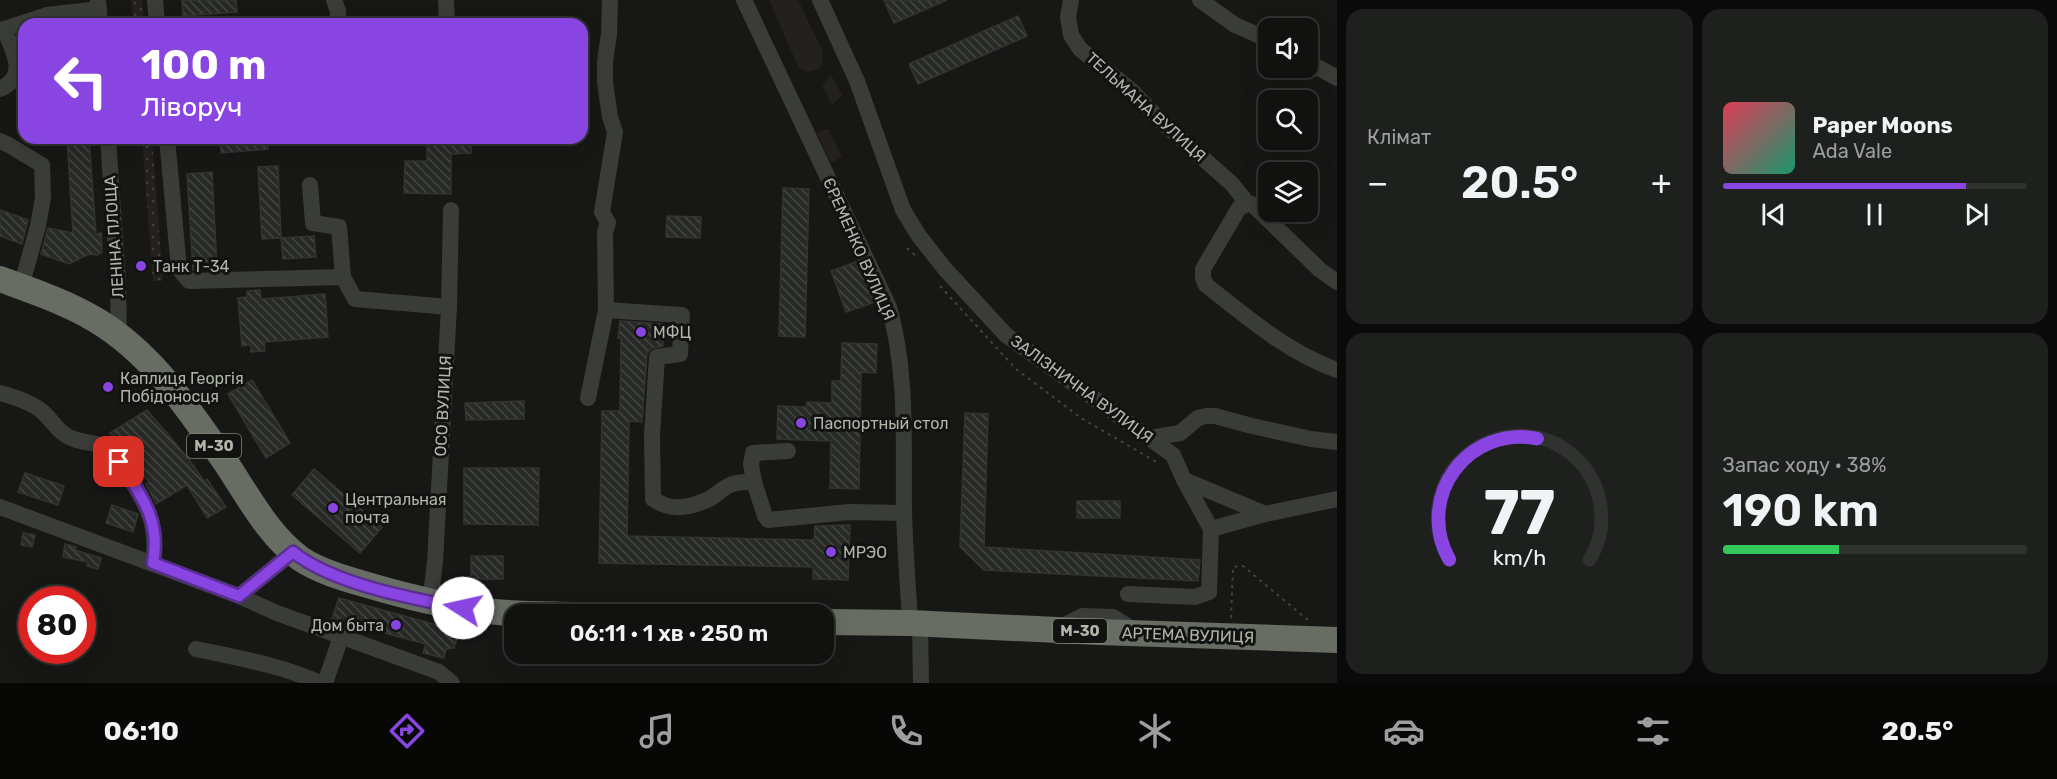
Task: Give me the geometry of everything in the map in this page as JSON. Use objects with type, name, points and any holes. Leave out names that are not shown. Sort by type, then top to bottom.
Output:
[{"type":"highway","name":"М-30","points":[[10,283],[64,303],[96,320],[119,336],[150,363],[201,428],[263,520],[298,556],[349,579],[430,602],[480,611],[504,612]]},
{"type":"highway","name":"АРТЕМА ВУЛИЦЯ","points":[[834,622],[915,623],[1141,634],[1337,640]]},
{"type":"street","points":[[155,0],[156,18]]},
{"type":"street","points":[[334,0],[338,18]]},
{"type":"street","points":[[446,0],[447,18]]},
{"type":"street","points":[[588,398],[606,310],[605,232],[608,224],[602,212],[615,132],[610,117],[605,83],[610,0]]},
{"type":"street","name":"ЄРЕМЕНКО ВУЛИЦЯ","points":[[744,0],[888,307],[895,329],[903,386],[904,513],[921,683]]},
{"type":"street","name":"ЗАЛІЗНИЧНА ВУЛИЦЯ","points":[[820,0],[857,81],[903,210],[919,236],[945,269],[1006,335],[1173,455],[1210,529]]},
{"type":"street","name":"ТЕЛЬМАНА ВУЛИЦЯ","points":[[1071,0],[1068,17],[1071,35],[1080,49],[1132,91],[1162,122],[1232,184],[1248,204],[1252,204],[1320,270],[1337,282]]},
{"type":"street","points":[[1200,0],[1235,25],[1258,35]]},
{"type":"street","points":[[37,18],[47,15],[99,11]]},
{"type":"street","points":[[0,89],[12,83],[16,75],[17,64],[2,29],[18,24]]},
{"type":"street","points":[[1318,68],[1337,78]]},
{"type":"street","points":[[0,141],[42,165],[43,197],[38,226],[10,283]]},
{"type":"street","name":"ЛЕНІНА ПЛОЩА","points":[[108,144],[118,282],[119,336]]},
{"type":"street","points":[[168,144],[179,269],[189,281],[343,277]]},
{"type":"street","points":[[310,185],[313,223],[339,226],[343,277],[355,299],[449,307]]},
{"type":"street","points":[[1248,204],[1239,208],[1203,269],[1206,285],[1285,345],[1324,366],[1337,370]]},
{"type":"street","name":"ОСО ВУЛИЦЯ","points":[[430,602],[435,562],[449,307],[451,210]]},
{"type":"street","points":[[606,310],[682,315],[680,354],[657,357],[652,435],[653,500],[663,506],[690,507],[710,498],[729,485],[754,482]]},
{"type":"street","points":[[0,393],[28,403],[45,413],[66,436],[81,442],[100,445],[111,452],[151,514],[155,534],[153,563]]},
{"type":"street","points":[[1150,438],[1180,434],[1198,418],[1215,416],[1311,439],[1337,442]]},
{"type":"street","points":[[788,451],[753,453],[751,464],[754,482],[768,520],[849,512],[904,513]]},
{"type":"street","points":[[1184,480],[1265,514]]},
{"type":"street","points":[[1128,594],[1195,597],[1209,592],[1210,529],[1265,514],[1337,499]]},
{"type":"street","points":[[0,507],[153,563],[340,637],[439,672],[452,683]]},
{"type":"street","points":[[239,596],[298,556]]},
{"type":"street","points":[[325,683],[340,637]]},
{"type":"street","points":[[196,649],[264,664],[320,683]]},
{"type":"path","points":[[1230,621],[1233,567],[1243,566],[1314,625]]},
{"type":"shaded area","points":[[131,0],[142,0],[144,18],[132,18]]},
{"type":"shaded area","points":[[769,0],[798,0],[822,50],[823,61],[819,69],[807,72],[798,66]]},
{"type":"shaded area","points":[[831,75],[842,95],[832,105],[822,85]]},
{"type":"shaded area","points":[[824,129],[829,130],[842,157],[831,163],[817,133]]},
{"type":"shaded area","points":[[142,144],[152,144],[163,281],[153,281]]},
{"type":"building","points":[[182,0],[236,0],[237,12],[183,16]]},
{"type":"building","points":[[884,0],[947,0],[894,23]]},
{"type":"building","points":[[1018,16],[1027,36],[918,84],[909,64]]},
{"type":"building","points":[[67,144],[89,144],[96,234],[101,233],[102,252],[98,255],[89,254],[69,264],[41,254],[48,228],[73,233]]},
{"type":"building","points":[[220,144],[268,144],[268,149],[221,153]]},
{"type":"building","points":[[427,144],[471,144],[471,153],[451,154],[451,194],[404,193],[405,161],[427,161]]},
{"type":"building","points":[[278,166],[281,238],[262,239],[258,167]]},
{"type":"building","points":[[212,172],[217,268],[193,270],[187,174]]},
{"type":"building","points":[[783,188],[809,189],[805,337],[779,336]]},
{"type":"building","points":[[0,210],[28,220],[22,244],[0,236]]},
{"type":"building","points":[[667,216],[701,217],[700,238],[666,237]]},
{"type":"building","points":[[314,236],[316,257],[283,259],[281,238]]},
{"type":"building","points":[[856,262],[875,302],[846,312],[831,271]]},
{"type":"building","points":[[260,290],[261,299],[325,294],[328,337],[264,342],[265,351],[251,352],[251,345],[242,346],[238,298],[247,297],[247,291]]},
{"type":"building","points":[[620,321],[663,324],[663,346],[652,348],[647,353],[642,422],[629,421],[627,536],[814,540],[815,526],[850,525],[848,580],[813,579],[813,567],[599,563],[602,411],[620,411],[621,338],[618,338]]},
{"type":"building","points":[[842,343],[877,344],[876,373],[861,372],[859,489],[830,488],[831,441],[777,439],[778,406],[806,407],[807,402],[832,403],[832,381],[841,381]]},
{"type":"building","points":[[252,380],[290,443],[266,458],[228,394]]},
{"type":"building","points":[[524,401],[524,419],[466,420],[465,403]]},
{"type":"building","points":[[147,410],[188,458],[204,481],[207,479],[226,507],[207,518],[187,485],[156,504],[146,484],[149,482],[110,433]]},
{"type":"building","points":[[965,413],[988,414],[984,547],[1200,560],[1198,581],[984,570],[960,547]]},
{"type":"building","points":[[464,468],[539,468],[538,525],[464,524]]},
{"type":"building","name":"Центральная почта","points":[[314,469],[382,527],[360,553],[292,495]]},
{"type":"building","points":[[25,473],[64,486],[58,505],[18,492]]},
{"type":"building","points":[[1077,501],[1120,501],[1120,518],[1077,518]]},
{"type":"building","points":[[112,505],[138,514],[133,532],[106,523]]},
{"type":"building","points":[[23,533],[35,535],[32,547],[21,545]]},
{"type":"building","points":[[65,544],[76,547],[75,550],[101,558],[98,569],[87,566],[88,562],[63,557]]},
{"type":"building","points":[[471,556],[503,556],[503,579],[471,579]]},
{"type":"building","name":"Дом быта","points":[[339,598],[459,631],[454,648],[446,649],[444,658],[423,653],[426,644],[332,619]]},
{"type":"place","name":"Танк Т-34","points":[[141,266]]},
{"type":"place","name":"МФЦ","points":[[641,332]]},
{"type":"place","name":"Каплиця Георгія Побідоносця","points":[[108,387]]},
{"type":"place","name":"Паспортный стол","points":[[801,423]]},
{"type":"place","name":"Центральная почта","points":[[333,508]]},
{"type":"place","name":"МРЭО","points":[[831,552]]},
{"type":"place","name":"Дом быта","points":[[396,625]]},
{"type":"route","points":[[119,462],[151,514],[155,534],[153,563],[239,596],[274,570],[293,552],[315,567],[349,579],[430,602],[463,608]]}]
